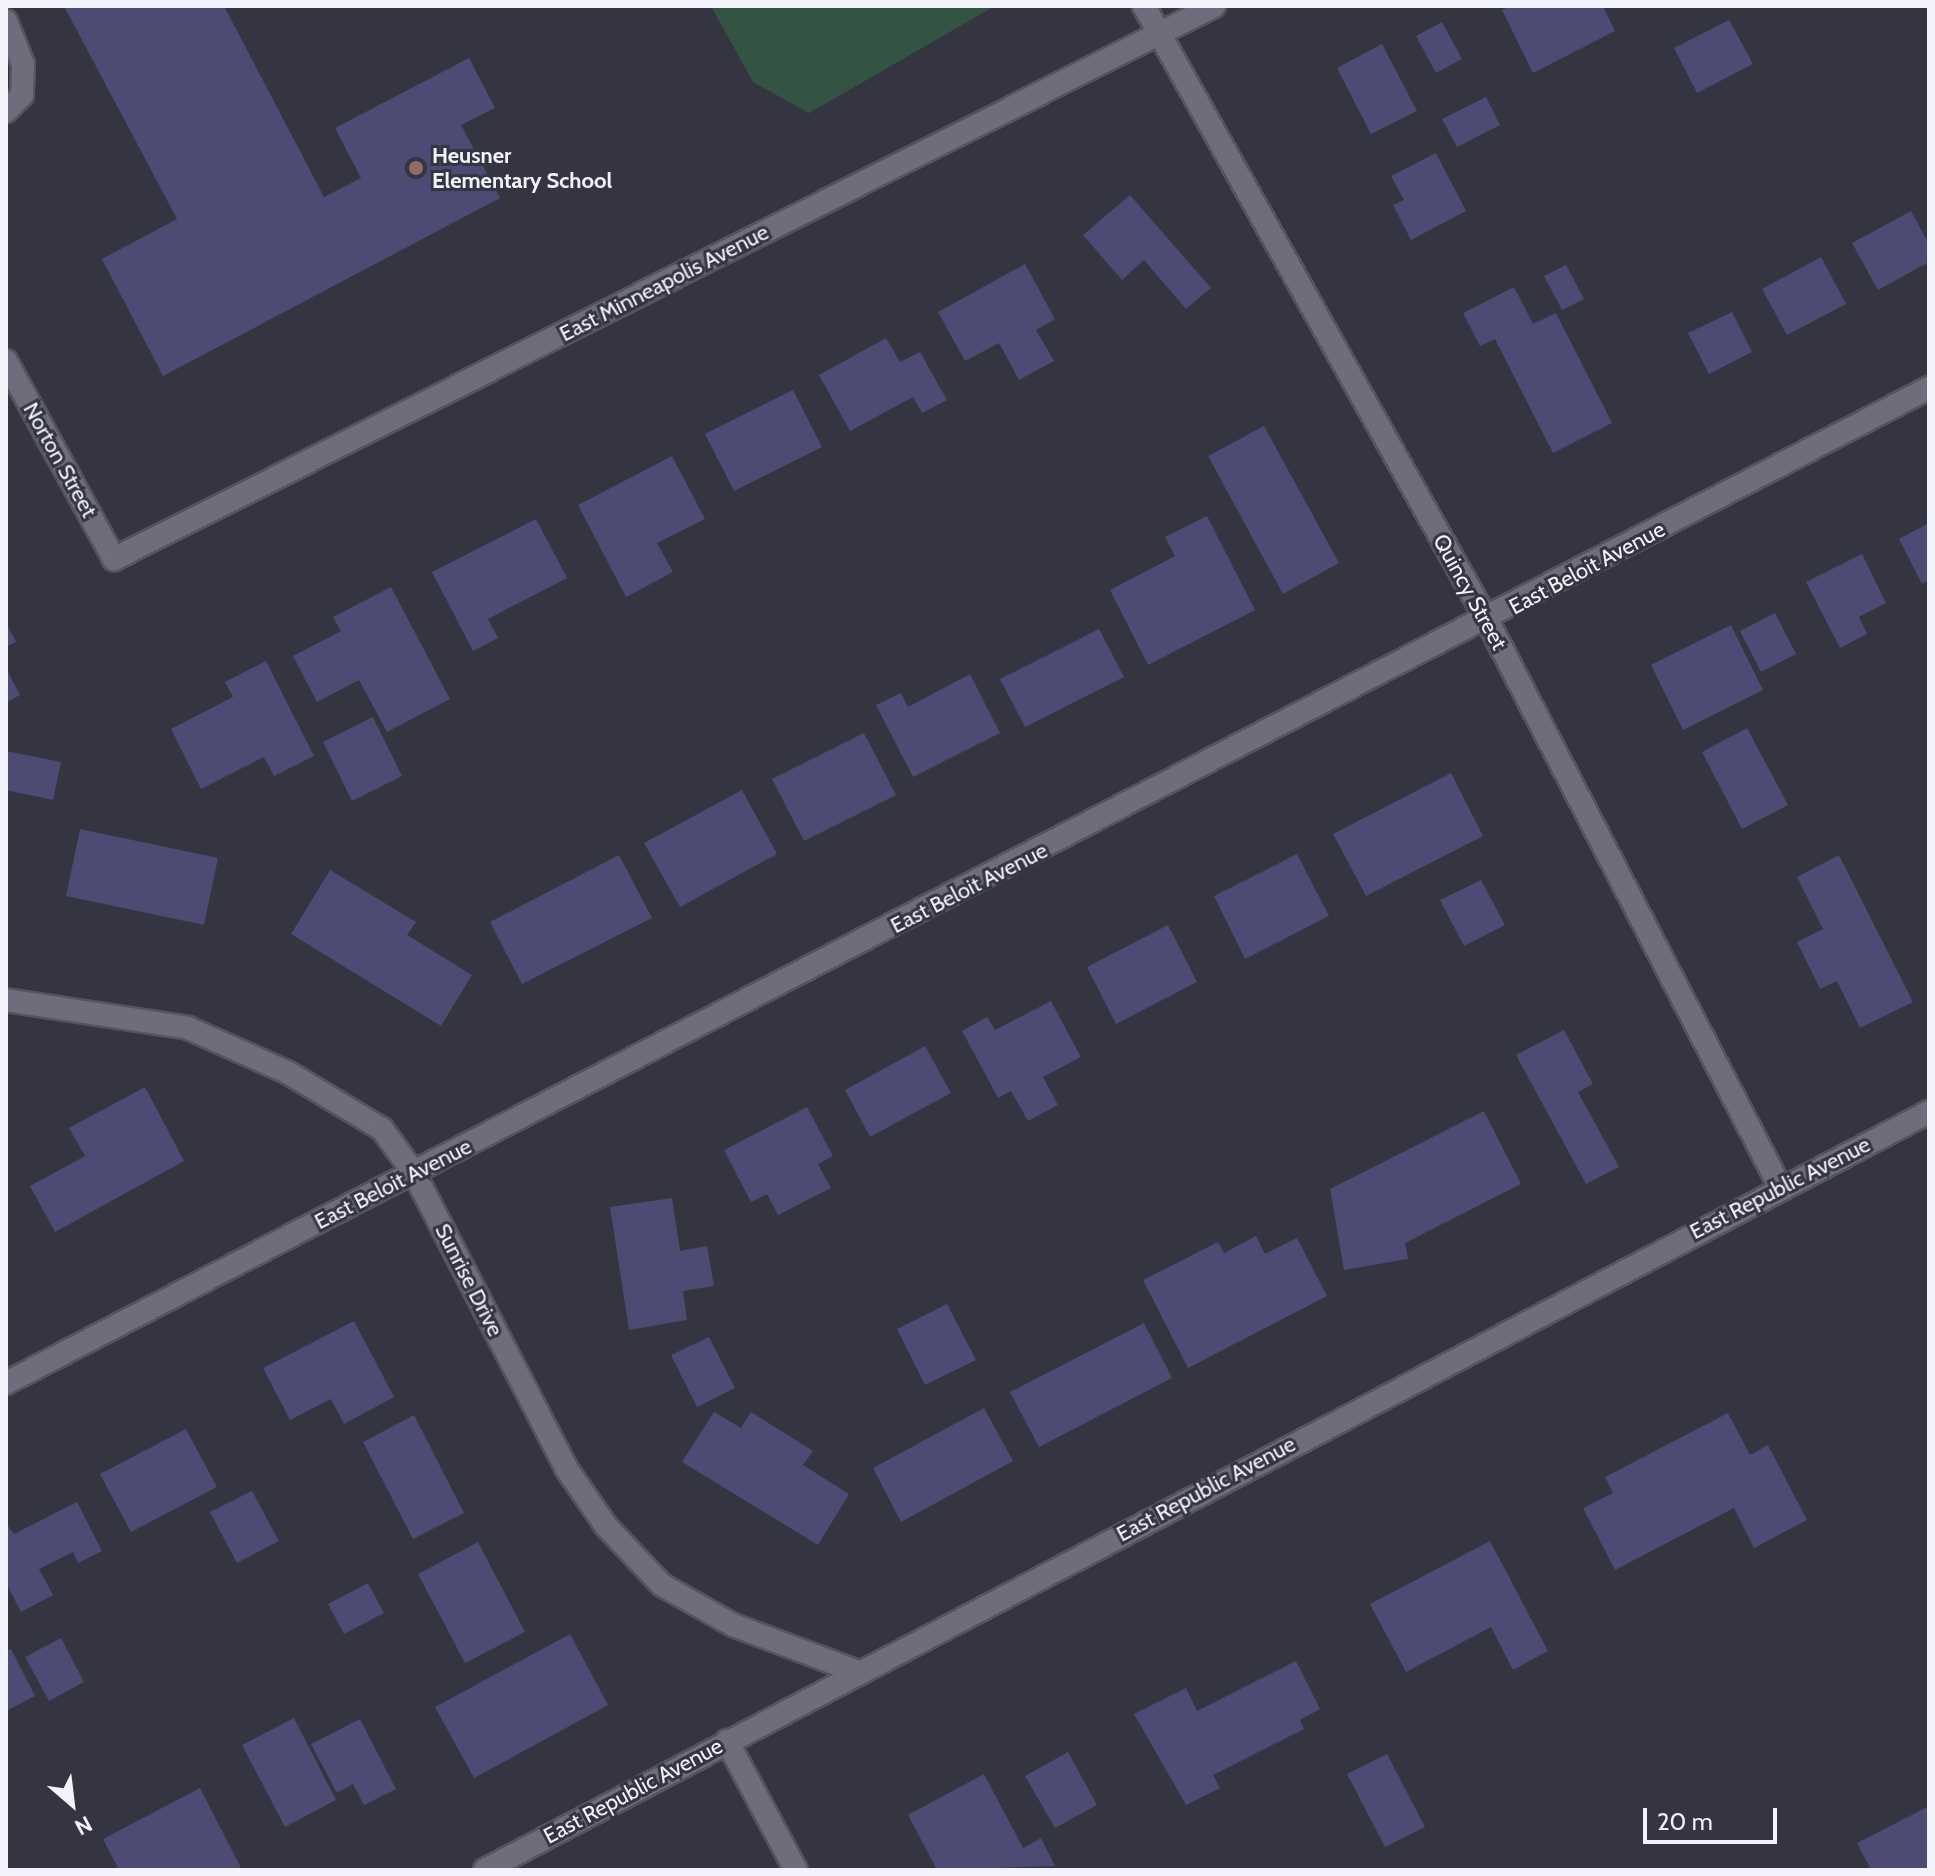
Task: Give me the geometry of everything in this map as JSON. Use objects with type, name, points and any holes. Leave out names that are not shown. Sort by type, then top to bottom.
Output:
[{"type":"street","name":"Quincy Street","points":[[1144,6],[1487,620],[1780,1187]]},
{"type":"street","name":"East Minneapolis Avenue","points":[[114,559],[1214,6]]},
{"type":"street","points":[[6,21],[23,64],[22,95],[6,111]]},
{"type":"street","name":"Norton Street","points":[[6,361],[114,559]]},
{"type":"street","name":"East Beloit Avenue","points":[[6,1383],[1487,620],[1929,388]]},
{"type":"street","name":"Sunrise Drive","points":[[6,1000],[188,1028],[287,1072],[382,1129],[414,1173],[566,1468],[606,1526],[662,1585],[733,1625],[858,1672]]},
{"type":"street","name":"East Republic Avenue","points":[[485,1870],[1780,1187],[1929,1112]]},
{"type":"street","points":[[727,1741],[796,1870]]},
{"type":"green space","points":[[711,6],[995,6],[809,113],[753,82]]},
{"type":"building","points":[[64,6],[224,6],[324,197],[361,178],[335,128],[469,58],[495,108],[461,125],[500,198],[163,376],[102,259],[177,219]]},
{"type":"building","points":[[1510,6],[1603,6],[1615,31],[1533,73],[1502,10]]},
{"type":"building","points":[[1729,20],[1753,64],[1697,93],[1674,48]]},
{"type":"building","points":[[1442,22],[1462,59],[1436,73],[1416,36]]},
{"type":"building","points":[[1382,44],[1417,111],[1371,134],[1337,68]]},
{"type":"building","points":[[1486,97],[1500,125],[1457,147],[1442,119]]},
{"type":"building","points":[[1436,153],[1466,211],[1411,240],[1393,205],[1404,200],[1391,176]]},
{"type":"building","points":[[1130,195],[1211,288],[1186,309],[1144,260],[1122,280],[1083,235]]},
{"type":"building","points":[[1911,211],[1929,244],[1929,262],[1878,290],[1852,243]]},
{"type":"building","points":[[1821,257],[1846,304],[1787,335],[1762,289]]},
{"type":"building","points":[[1025,264],[1055,319],[1036,330],[1054,361],[1019,380],[999,343],[965,361],[938,312]]},
{"type":"building","points":[[1566,265],[1584,299],[1562,310],[1544,276]]},
{"type":"building","points":[[1514,287],[1533,324],[1556,313],[1612,423],[1553,453],[1495,339],[1480,346],[1463,313]]},
{"type":"building","points":[[1732,312],[1752,352],[1709,374],[1688,333]]},
{"type":"building","points":[[886,338],[900,362],[920,352],[947,400],[922,413],[913,397],[850,431],[819,375]]},
{"type":"building","points":[[793,390],[822,447],[734,491],[705,434]]},
{"type":"building","points":[[1264,426],[1339,563],[1283,594],[1208,456]]},
{"type":"building","points":[[672,456],[705,519],[657,543],[673,572],[626,597],[578,505]]},
{"type":"building","points":[[1207,516],[1255,610],[1148,665],[1110,590],[1175,556],[1165,537]]},
{"type":"building","points":[[536,519],[567,578],[488,619],[498,638],[473,651],[432,572]]},
{"type":"building","points":[[1929,523],[1929,580],[1922,584],[1899,539]]},
{"type":"building","points":[[1862,554],[1886,603],[1859,617],[1867,634],[1840,648],[1806,582]]},
{"type":"building","points":[[391,587],[450,699],[387,732],[359,680],[317,702],[293,656],[341,631],[333,617]]},
{"type":"building","points":[[1775,613],[1796,654],[1761,672],[1740,631]]},
{"type":"building","points":[[6,623],[16,642],[6,647]]},
{"type":"building","points":[[1731,625],[1763,690],[1683,730],[1651,665]]},
{"type":"building","points":[[1099,629],[1124,677],[1025,727],[1000,679]]},
{"type":"building","points":[[266,661],[314,756],[274,776],[264,757],[201,789],[171,729],[233,697],[225,682]]},
{"type":"building","points":[[6,668],[20,695],[6,703]]},
{"type":"building","points":[[970,674],[1000,733],[913,777],[876,705],[901,693],[908,707]]},
{"type":"building","points":[[373,717],[402,776],[352,801],[323,742]]},
{"type":"building","points":[[1747,728],[1788,805],[1742,829],[1702,752]]},
{"type":"building","points":[[864,733],[896,795],[804,841],[772,779]]},
{"type":"building","points":[[6,751],[61,762],[53,800],[6,790]]},
{"type":"building","points":[[1451,773],[1483,836],[1366,896],[1333,834]]},
{"type":"building","points":[[742,790],[777,854],[680,907],[644,843]]},
{"type":"building","points":[[80,829],[218,858],[204,925],[66,896]]},
{"type":"building","points":[[1297,854],[1329,916],[1245,959],[1214,896]]},
{"type":"building","points":[[619,855],[652,918],[522,984],[490,922]]},
{"type":"building","points":[[1839,855],[1913,1002],[1860,1028],[1837,981],[1820,989],[1797,942],[1823,929],[1797,877]]},
{"type":"building","points":[[330,870],[416,922],[407,935],[472,975],[441,1026],[291,934]]},
{"type":"building","points":[[1481,880],[1505,925],[1464,946],[1440,900]]},
{"type":"building","points":[[1168,925],[1197,982],[1116,1024],[1087,967]]},
{"type":"building","points":[[1051,1001],[1081,1057],[1043,1077],[1058,1105],[1028,1121],[1011,1091],[998,1098],[962,1031],[987,1017],[995,1030]]},
{"type":"building","points":[[1564,1030],[1593,1084],[1578,1092],[1619,1167],[1586,1184],[1516,1055]]},
{"type":"building","points":[[925,1046],[951,1093],[870,1137],[845,1090]]},
{"type":"building","points":[[145,1087],[184,1161],[55,1232],[30,1186],[85,1156],[69,1128]]},
{"type":"building","points":[[807,1107],[833,1156],[818,1164],[831,1188],[778,1215],[767,1194],[751,1202],[724,1150]]},
{"type":"building","points":[[1484,1111],[1521,1184],[1405,1243],[1408,1259],[1344,1270],[1330,1189]]},
{"type":"building","points":[[672,1198],[680,1251],[707,1246],[714,1286],[683,1291],[687,1320],[629,1330],[610,1207]]},
{"type":"building","points":[[1256,1236],[1265,1254],[1297,1238],[1327,1296],[1188,1368],[1143,1280],[1218,1242],[1224,1253]]},
{"type":"building","points":[[947,1304],[976,1360],[925,1385],[897,1329]]},
{"type":"building","points":[[354,1321],[394,1397],[344,1424],[331,1399],[290,1420],[263,1368]]},
{"type":"building","points":[[1144,1323],[1172,1378],[1039,1447],[1010,1392]]},
{"type":"building","points":[[709,1337],[735,1388],[697,1407],[671,1355]]},
{"type":"building","points":[[984,1408],[1013,1461],[901,1522],[873,1468]]},
{"type":"building","points":[[714,1412],[741,1428],[751,1412],[813,1451],[803,1465],[849,1494],[818,1545],[682,1462]]},
{"type":"building","points":[[1728,1413],[1750,1455],[1768,1445],[1807,1520],[1754,1548],[1734,1508],[1615,1570],[1583,1508],[1613,1493],[1605,1477]]},
{"type":"building","points":[[414,1415],[464,1513],[413,1539],[363,1442]]},
{"type":"building","points":[[186,1429],[217,1487],[131,1532],[100,1474]]},
{"type":"building","points":[[252,1491],[279,1541],[237,1563],[210,1512]]},
{"type":"building","points":[[77,1502],[102,1551],[78,1563],[73,1552],[39,1569],[53,1595],[21,1612],[6,1583],[6,1523],[14,1534]]},
{"type":"building","points":[[1490,1541],[1548,1651],[1513,1670],[1491,1627],[1406,1672],[1370,1604]]},
{"type":"building","points":[[478,1542],[525,1632],[465,1663],[418,1574]]},
{"type":"building","points":[[368,1583],[384,1613],[344,1634],[328,1604]]},
{"type":"building","points":[[570,1634],[608,1705],[474,1778],[435,1707]]},
{"type":"building","points":[[61,1638],[84,1682],[49,1701],[25,1657]]},
{"type":"building","points":[[11,1649],[35,1696],[6,1711],[6,1651]]},
{"type":"building","points":[[1296,1661],[1320,1709],[1300,1720],[1304,1729],[1213,1775],[1220,1788],[1186,1805],[1134,1714],[1186,1688],[1197,1711]]},
{"type":"building","points":[[294,1718],[336,1800],[285,1827],[242,1745]]},
{"type":"building","points":[[360,1719],[396,1789],[364,1805],[353,1784],[337,1793],[311,1744]]},
{"type":"building","points":[[1068,1752],[1097,1805],[1055,1828],[1025,1776]]},
{"type":"building","points":[[1387,1754],[1425,1827],[1385,1847],[1347,1774]]},
{"type":"building","points":[[984,1774],[1023,1848],[1041,1838],[1055,1866],[937,1870],[908,1815]]},
{"type":"building","points":[[200,1788],[242,1870],[119,1870],[103,1839]]},
{"type":"building","points":[[1929,1806],[1929,1870],[1871,1870],[1857,1843]]},
{"type":"place","name":"Heusner Elementary School","points":[[416,168]]}]
